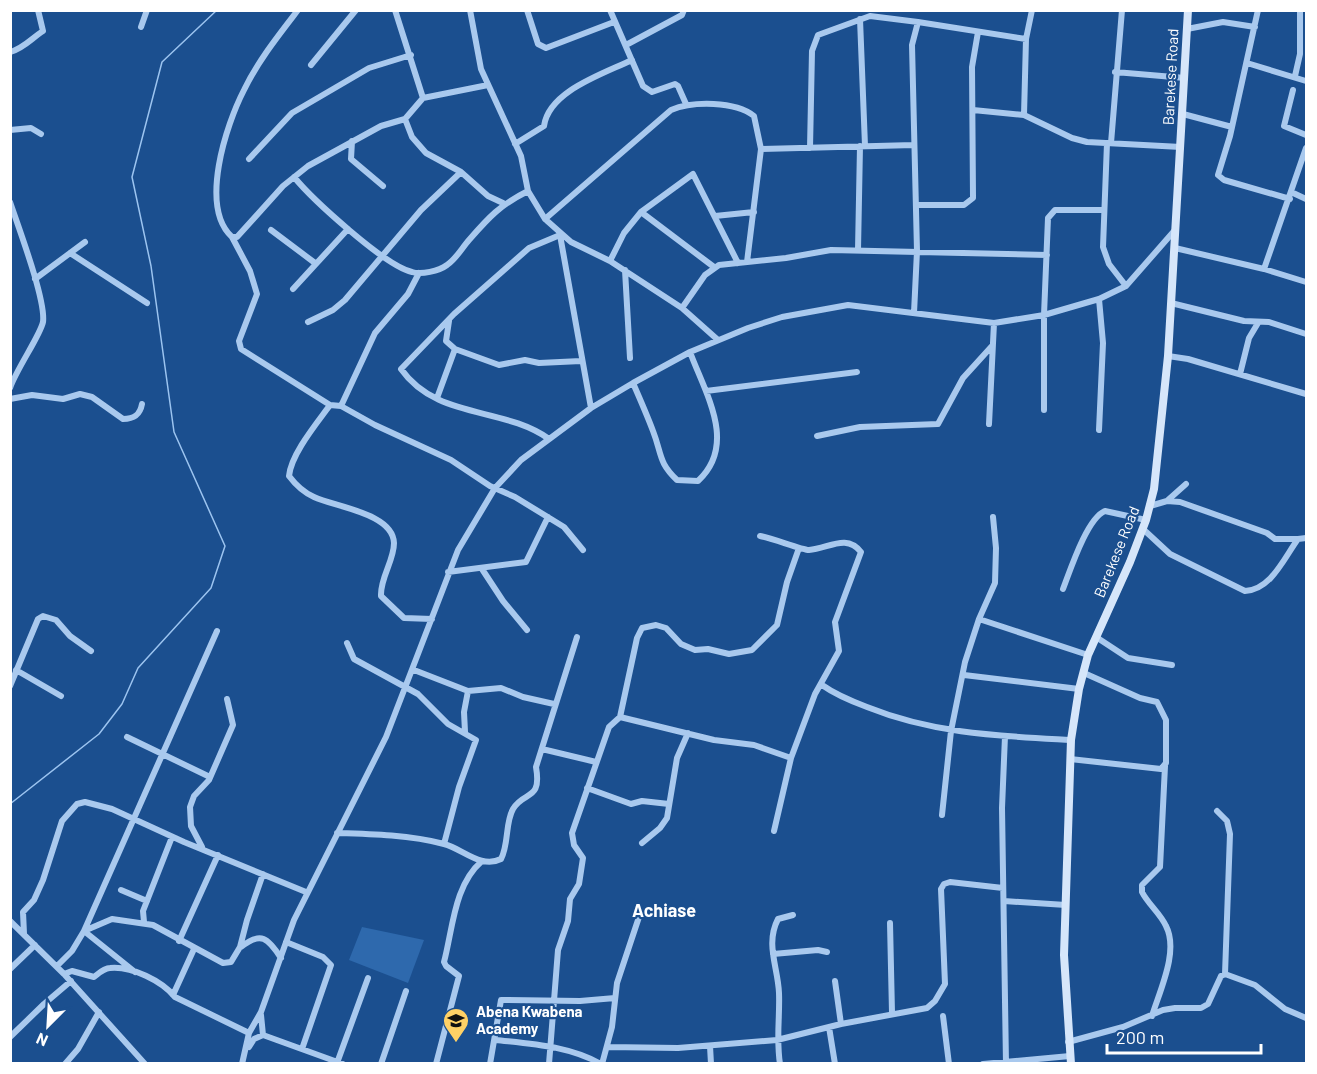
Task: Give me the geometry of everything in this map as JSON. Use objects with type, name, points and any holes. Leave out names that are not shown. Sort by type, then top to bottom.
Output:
[{"type":"main road","name":"Barekese Road","points":[[1070,1060],[1064,955],[1071,740],[1079,689],[1088,655],[1145,524],[1155,489],[1168,356],[1188,10]]},
{"type":"street","points":[[10,52],[20,50],[28,40],[43,31],[38,10]]},
{"type":"street","points":[[141,27],[147,10]]},
{"type":"street","points":[[298,10],[258,64],[243,92],[232,119],[216,188],[216,210],[221,226],[232,237],[256,284],[258,294],[238,346],[276,373],[330,405],[341,406],[451,460],[495,488],[564,526],[583,550]]},
{"type":"street","points":[[311,65],[356,10]]},
{"type":"street","points":[[395,10],[423,98]]},
{"type":"street","points":[[470,10],[479,63],[521,156],[528,191],[545,219],[560,235],[610,261],[682,308],[718,340]]},
{"type":"street","points":[[527,10],[538,44],[546,48],[614,22]]},
{"type":"street","points":[[610,10],[647,90],[652,92],[675,84],[686,104]]},
{"type":"street","points":[[626,45],[682,15],[684,10]]},
{"type":"street","points":[[1024,115],[1026,39],[1032,10]]},
{"type":"street","points":[[1122,10],[1104,210],[1105,256],[1126,286]]},
{"type":"street","points":[[1258,10],[1232,127],[1218,175],[1224,180],[1306,199]]},
{"type":"street","points":[[1295,76],[1303,56],[1300,10]]},
{"type":"street","points":[[810,148],[814,41],[827,30],[870,16],[1026,39]]},
{"type":"street","points":[[858,250],[863,146],[860,19]]},
{"type":"street","points":[[914,313],[917,251],[912,45],[918,22]]},
{"type":"street","points":[[1187,28],[1223,22],[1255,27]]},
{"type":"street","points":[[916,205],[970,203],[974,190],[972,67],[978,32]]},
{"type":"street","points":[[249,159],[292,113],[369,68],[411,55]]},
{"type":"street","points":[[515,144],[544,126],[548,110],[561,97],[632,60]]},
{"type":"street","points":[[1247,63],[1306,81]]},
{"type":"street","points":[[1115,72],[1185,78]]},
{"type":"street","points":[[232,237],[237,237],[294,177],[308,166],[381,126],[405,119],[423,98],[488,85]]},
{"type":"street","points":[[1293,90],[1284,126],[1306,135]]},
{"type":"street","points":[[545,219],[646,129],[671,110],[686,104],[735,107],[747,111],[758,124],[761,149],[747,262]]},
{"type":"street","points":[[973,110],[1024,115],[1072,138],[1109,143],[1181,147]]},
{"type":"street","points":[[1183,114],[1232,127]]},
{"type":"street","points":[[405,119],[412,137],[426,153],[461,171],[488,196],[503,203]]},
{"type":"street","points":[[10,130],[31,128],[41,134]]},
{"type":"street","points":[[352,141],[351,159],[383,186]]},
{"type":"street","points":[[761,149],[914,145]]},
{"type":"street","points":[[1264,269],[1306,148]]},
{"type":"street","points":[[1299,169],[1306,171]]},
{"type":"street","points":[[308,322],[327,313],[345,300],[421,210],[461,171]]},
{"type":"street","points":[[610,261],[624,233],[641,212],[693,174],[738,263]]},
{"type":"street","points":[[294,177],[308,195],[348,229],[410,272],[419,273],[447,265],[503,203],[528,191]]},
{"type":"street","points":[[10,202],[35,279],[43,321],[16,371],[10,388]]},
{"type":"street","points":[[1044,411],[1044,315],[1050,213],[1055,210],[1104,210]]},
{"type":"street","points":[[641,212],[714,267]]},
{"type":"street","points":[[715,216],[754,212]]},
{"type":"street","points":[[294,289],[348,229]]},
{"type":"street","points":[[272,230],[315,263]]},
{"type":"street","points":[[242,1064],[249,1033],[261,1012],[306,891],[386,737],[414,670],[448,572],[466,533],[495,488],[521,460],[591,408],[633,383],[690,352],[782,317],[848,305],[994,323],[1044,315],[1099,299],[1126,286],[1176,230]]},
{"type":"street","points":[[549,439],[530,428],[460,408],[420,391],[401,369],[449,320],[529,248],[560,235]]},
{"type":"street","points":[[560,235],[591,408]]},
{"type":"street","points":[[35,279],[85,242]]},
{"type":"street","points":[[1175,248],[1264,269],[1306,282]]},
{"type":"street","points":[[682,308],[705,275],[714,267],[738,263],[831,250],[1047,255]]},
{"type":"street","points":[[70,253],[147,303]]},
{"type":"street","points":[[625,270],[630,358]]},
{"type":"street","points":[[341,406],[375,333],[408,294],[419,273]]},
{"type":"street","points":[[1099,299],[1103,343],[1100,430]]},
{"type":"street","points":[[1171,303],[1258,322],[1269,322],[1306,334]]},
{"type":"street","points":[[449,320],[446,341],[455,349],[499,365],[525,360],[539,363],[581,361]]},
{"type":"street","points":[[1240,374],[1249,338],[1258,322]]},
{"type":"street","points":[[989,424],[994,323]]},
{"type":"street","points":[[817,436],[860,427],[938,424],[963,378],[992,346]]},
{"type":"street","points":[[437,398],[455,349]]},
{"type":"street","points":[[633,383],[654,434],[664,468],[677,480],[698,481],[708,471],[719,437],[706,391],[690,352]]},
{"type":"street","points":[[1168,356],[1188,358],[1306,394]]},
{"type":"street","points":[[706,391],[857,372]]},
{"type":"street","points":[[10,399],[32,395],[63,399],[80,394],[92,397],[123,419],[135,417],[140,412],[142,404]]},
{"type":"street","points":[[330,405],[293,463],[289,476],[312,496],[369,516],[388,527],[394,542],[391,564],[381,596],[404,618],[432,619]]},
{"type":"street","points":[[1167,501],[1186,484]]},
{"type":"street","points":[[1150,506],[1167,501],[1180,502],[1267,533],[1275,539],[1306,538]]},
{"type":"street","points":[[1063,589],[1083,540],[1100,513],[1105,511],[1145,524],[1170,554],[1245,591],[1254,591],[1264,585],[1298,539]]},
{"type":"street","points":[[448,572],[526,561],[548,517]]},
{"type":"street","points":[[942,815],[951,731],[969,648],[995,583],[996,548],[993,517]]},
{"type":"street","points":[[760,536],[809,550],[840,542],[855,545],[861,552],[835,622],[839,651],[800,729],[774,831]]},
{"type":"street","points":[[549,1064],[558,951],[568,921],[570,899],[579,884],[583,858],[574,845],[572,833],[609,727],[620,717],[637,638],[642,628],[656,625],[666,628],[681,644],[695,650],[708,649],[729,654],[752,650],[777,625],[787,582],[799,548]]},
{"type":"street","points":[[482,569],[502,601],[527,630]]},
{"type":"street","points":[[10,686],[38,619],[43,616],[56,620],[70,636],[91,651]]},
{"type":"street","points":[[979,619],[1088,655]]},
{"type":"street","points":[[57,966],[72,951],[84,931],[217,631]]},
{"type":"street","points":[[337,833],[385,835],[444,844],[482,861],[501,860],[512,810],[535,790],[538,778],[536,767],[577,637]]},
{"type":"street","points":[[1096,637],[1128,658],[1172,665]]},
{"type":"street","points":[[347,644],[354,659],[407,687],[427,702],[452,727],[465,732],[476,742],[459,787],[444,844]]},
{"type":"street","points":[[16,670],[61,696]]},
{"type":"street","points":[[414,670],[468,691],[501,688],[523,697],[554,704]]},
{"type":"street","points":[[1084,673],[1140,698],[1157,702],[1166,720],[1168,747],[1160,867],[1142,885],[1142,892],[1165,922],[1171,938],[1170,954],[1152,1016]]},
{"type":"street","points":[[964,675],[1079,689]]},
{"type":"street","points":[[822,685],[838,695],[898,720],[951,731],[1071,740]]},
{"type":"street","points":[[465,732],[464,712],[468,691]]},
{"type":"street","points":[[202,848],[191,826],[190,807],[194,796],[210,777],[233,725],[227,699]]},
{"type":"street","points":[[620,717],[714,740],[754,745],[791,758]]},
{"type":"street","points":[[642,843],[660,828],[667,818],[677,758],[688,733]]},
{"type":"street","points":[[1005,736],[1003,888],[1006,1062]]},
{"type":"street","points":[[127,737],[210,777]]},
{"type":"street","points":[[542,749],[596,762]]},
{"type":"street","points":[[1070,759],[1132,766],[1165,766]]},
{"type":"street","points":[[587,788],[631,804],[642,801],[669,804]]},
{"type":"street","points":[[24,934],[23,912],[34,900],[43,880],[62,821],[77,804],[98,804],[172,837],[306,891]]},
{"type":"street","points":[[1216,811],[1227,821],[1230,834],[1225,974]]},
{"type":"street","points":[[144,922],[143,911],[172,837]]},
{"type":"street","points":[[179,941],[218,855]]},
{"type":"street","points":[[436,1064],[459,976],[444,962],[461,888],[472,869],[482,861]]},
{"type":"street","points":[[84,931],[112,920],[144,922],[194,949],[227,963],[235,958],[240,947],[263,874]]},
{"type":"street","points":[[608,1047],[710,1046],[777,1040],[892,1013],[927,1008],[943,991],[945,984],[941,889],[944,884],[950,882],[1003,888]]},
{"type":"street","points":[[121,890],[147,901]]},
{"type":"street","points":[[1004,901],[1066,904]]},
{"type":"street","points":[[496,1040],[551,1046],[576,1052],[602,1064],[608,1047],[615,999],[629,940],[640,914]]},
{"type":"street","points":[[780,1064],[777,1040],[779,992],[773,954],[774,928],[778,919],[793,915]]},
{"type":"street","points":[[10,921],[57,966],[145,1064]]},
{"type":"street","points":[[890,923],[892,1013]]},
{"type":"street","points":[[84,931],[135,972],[168,989],[173,995],[249,1033]]},
{"type":"street","points":[[240,947],[252,938],[268,940],[280,958]]},
{"type":"street","points":[[286,942],[311,950],[331,965],[302,1049]]},
{"type":"street","points":[[10,969],[35,945]]},
{"type":"street","points":[[173,995],[194,949]]},
{"type":"street","points":[[773,954],[818,950],[827,952]]},
{"type":"street","points":[[64,974],[72,970],[94,977],[110,968],[135,972]]},
{"type":"street","points":[[1068,1042],[1123,1027],[1175,1008],[1201,1008],[1208,1004],[1221,976],[1225,974]]},
{"type":"street","points":[[1225,974],[1255,985],[1285,1010],[1306,1018]]},
{"type":"street","points":[[247,1049],[254,1039],[263,1035],[339,1063],[368,978]]},
{"type":"street","points":[[10,1037],[71,981]]},
{"type":"street","points":[[835,981],[841,1024]]},
{"type":"street","points":[[381,1064],[406,991]]},
{"type":"street","points":[[490,1064],[496,1040],[501,1000],[615,999]]},
{"type":"street","points":[[65,1064],[78,1049],[99,1012]]},
{"type":"street","points":[[261,1012],[263,1035]]},
{"type":"street","points":[[943,1016],[949,1064]]},
{"type":"street","points":[[829,1027],[835,1064]]},
{"type":"street","points":[[710,1046],[711,1064]]},
{"type":"street","points":[[983,1064],[1070,1060]]},
{"type":"shaded area","points":[[362,927],[424,940],[408,983],[349,960]]},
{"type":"waterway","points":[[10,804],[99,734],[122,704],[138,668],[211,588],[225,546],[174,432],[151,266],[132,177],[162,62],[217,10]]},
{"type":"place","name":"Abena Kwabena Academy","points":[[456,1044]]},
{"type":"district","name":"Achiase","points":[[664,911]]}]
